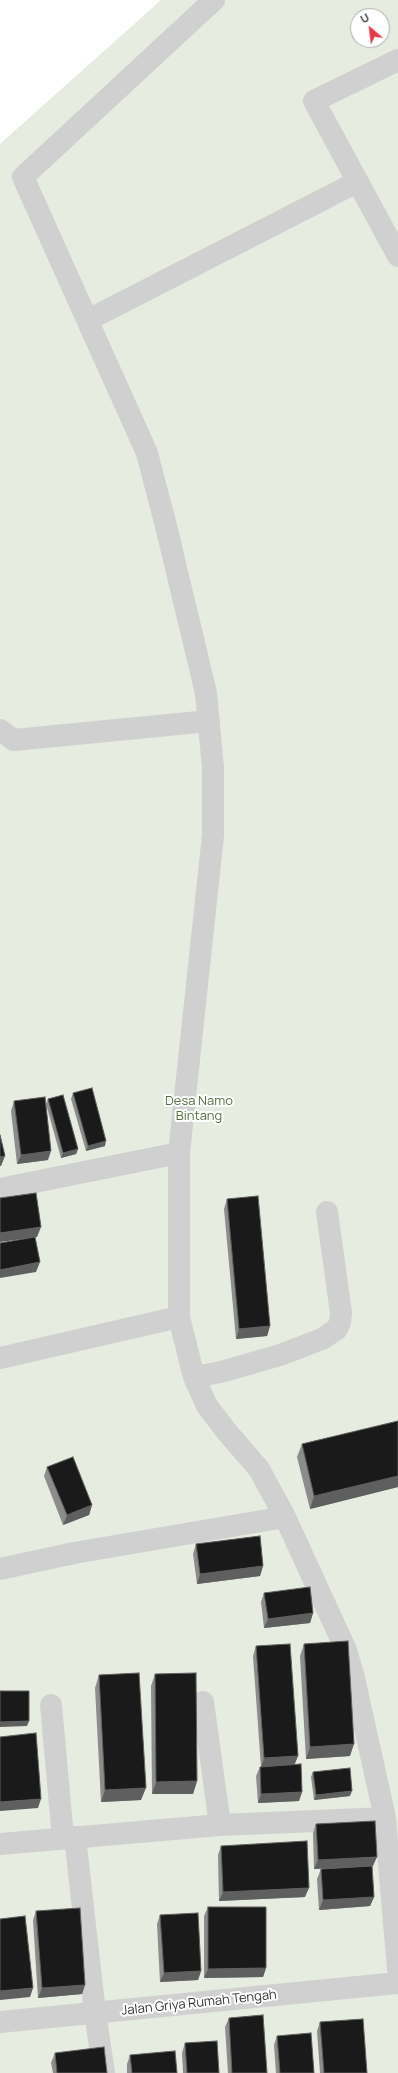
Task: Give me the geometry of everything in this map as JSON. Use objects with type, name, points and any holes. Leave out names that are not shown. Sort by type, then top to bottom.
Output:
[{"type":"street","points":[[214,0],[23,177],[147,453],[206,693],[213,768],[213,835],[179,1153],[178,1317],[194,1377],[207,1406],[259,1469],[285,1517],[346,1650],[353,1674],[385,1818],[398,1969]]},
{"type":"street","points":[[395,243],[357,182],[314,101],[398,60]]},
{"type":"street","points":[[88,320],[357,182]]},
{"type":"street","points":[[0,730],[14,740],[209,721]]},
{"type":"street","points":[[0,1189],[179,1153]]},
{"type":"street","points":[[194,1377],[221,1372],[280,1355],[322,1339],[337,1329],[340,1322],[341,1313],[327,1212]]},
{"type":"street","points":[[0,1358],[178,1317]]},
{"type":"street","points":[[0,1570],[74,1553],[285,1517]]},
{"type":"street","points":[[203,1702],[220,1825]]},
{"type":"street","points":[[51,1705],[104,2073]]},
{"type":"street","points":[[0,1844],[220,1825],[385,1818]]},
{"type":"street","name":"Jalan Griya Rumah Tengah","points":[[0,2022],[398,1983]]},
{"type":"green space","name":"Desa Namo Bintang","points":[[161,0],[398,0],[398,2073],[0,2073],[0,144]]},
{"type":"building","points":[[92,1088],[106,1141],[88,1146],[73,1093]]},
{"type":"building","points":[[63,1095],[78,1149],[63,1153],[48,1099]]},
{"type":"building","points":[[45,1097],[51,1151],[21,1155],[14,1101]]},
{"type":"building","points":[[0,1135],[5,1156],[0,1157]]},
{"type":"building","points":[[36,1193],[41,1227],[0,1233],[0,1198]]},
{"type":"building","points":[[258,1196],[270,1326],[239,1329],[227,1199]]},
{"type":"building","points":[[35,1237],[40,1262],[0,1270],[0,1243]]},
{"type":"building","points":[[398,1421],[398,1476],[314,1496],[302,1444]]},
{"type":"building","points":[[73,1457],[92,1505],[67,1515],[47,1467]]},
{"type":"building","points":[[260,1536],[263,1566],[200,1574],[196,1544]]},
{"type":"building","points":[[310,1587],[313,1613],[268,1619],[264,1593]]},
{"type":"building","points":[[348,1641],[354,1744],[310,1747],[304,1644]]},
{"type":"building","points":[[290,1644],[298,1756],[264,1758],[256,1646]]},
{"type":"building","points":[[139,1673],[146,1788],[105,1790],[99,1675]]},
{"type":"building","points":[[196,1673],[197,1781],[156,1782],[155,1674]]},
{"type":"building","points":[[0,1691],[29,1691],[29,1721],[0,1722]]},
{"type":"building","points":[[36,1733],[41,1799],[0,1802],[0,1737]]},
{"type":"building","points":[[301,1764],[302,1792],[261,1794],[260,1767]]},
{"type":"building","points":[[350,1768],[352,1791],[316,1795],[313,1772]]},
{"type":"building","points":[[375,1821],[377,1857],[318,1860],[316,1824]]},
{"type":"building","points":[[307,1841],[309,1888],[223,1892],[221,1846]]},
{"type":"building","points":[[372,1866],[374,1897],[323,1900],[321,1869]]},
{"type":"building","points":[[208,1907],[266,1907],[266,1968],[208,1969]]},
{"type":"building","points":[[80,1908],[85,1985],[42,1988],[36,1911]]},
{"type":"building","points":[[198,1913],[201,1971],[164,1973],[160,1915]]},
{"type":"building","points":[[25,1916],[33,1988],[0,1991],[0,1919]]},
{"type":"building","points":[[263,2015],[267,2073],[232,2073],[229,2018]]},
{"type":"building","points":[[363,2019],[367,2073],[324,2073],[320,2022]]},
{"type":"building","points":[[311,2033],[314,2073],[280,2073],[277,2036]]},
{"type":"building","points":[[217,2041],[219,2073],[187,2073],[185,2043]]},
{"type":"building","points":[[104,2047],[107,2073],[57,2073],[55,2053]]},
{"type":"building","points":[[175,2051],[177,2073],[132,2073],[130,2055]]}]
